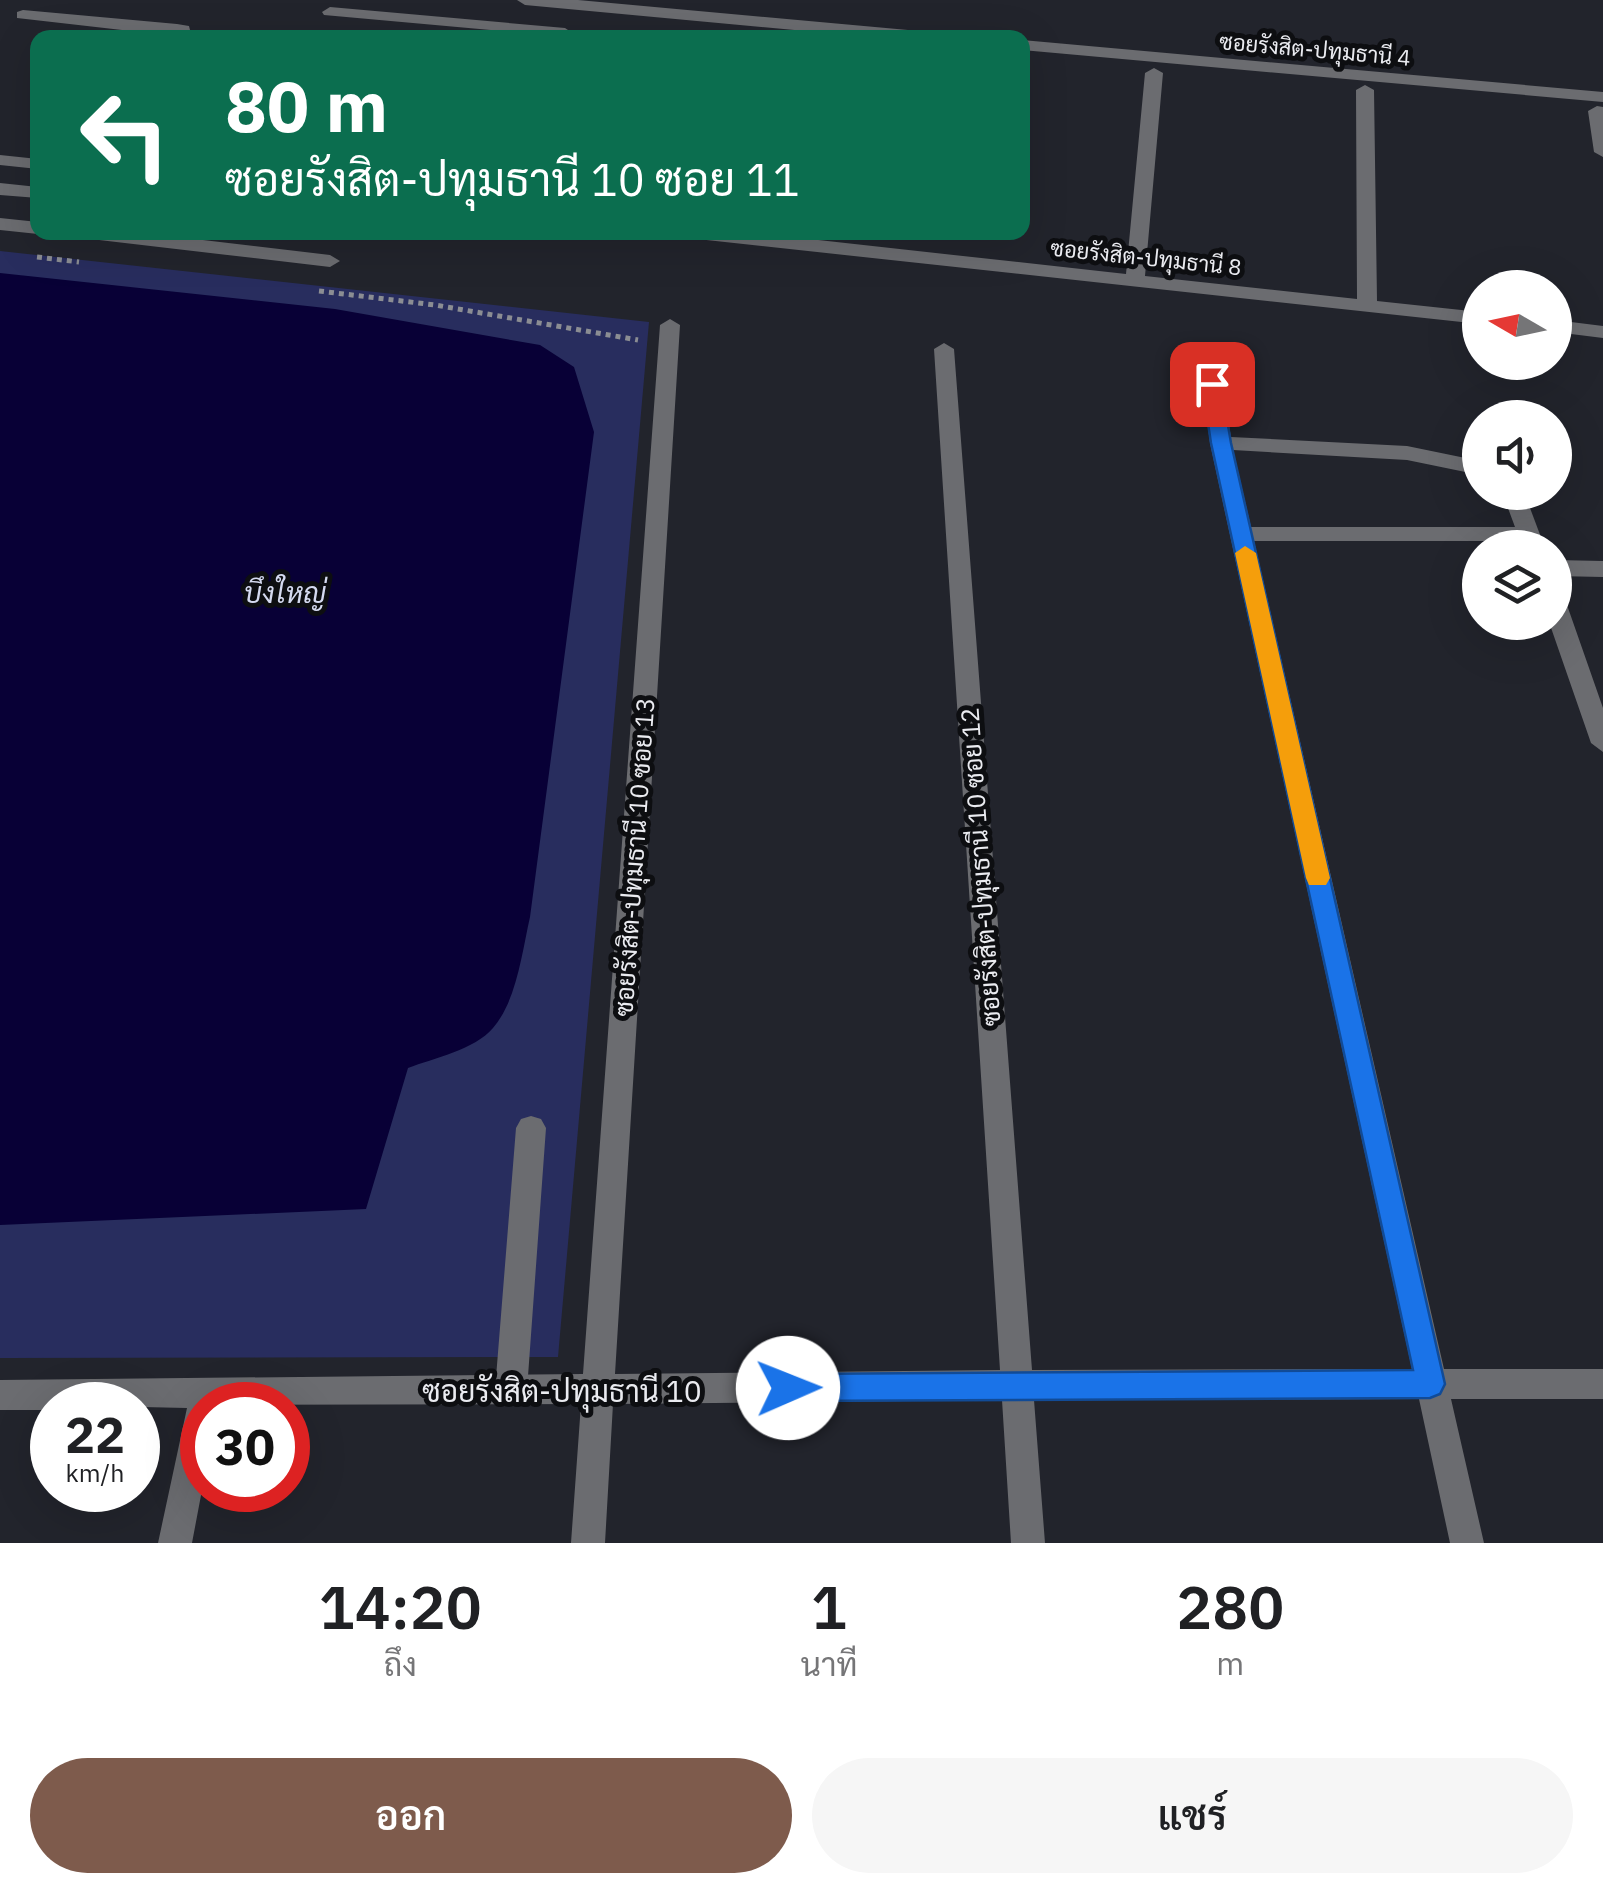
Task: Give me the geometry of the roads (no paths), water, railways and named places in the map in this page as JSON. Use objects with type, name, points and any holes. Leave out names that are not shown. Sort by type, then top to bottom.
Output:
[{"type":"street","points":[[525,0],[854,30]]},
{"type":"street","points":[[330,12],[531,30]]},
{"type":"street","points":[[23,15],[182,30]]},
{"type":"street","name":"ซอยรังสิต-ปทุมธานี 4","points":[[1030,46],[1600,104]]},
{"type":"street","points":[[1135,280],[1154,72]]},
{"type":"street","points":[[1366,90],[1366,305]]},
{"type":"street","points":[[1600,104],[1603,152]]},
{"type":"street","points":[[0,160],[30,163]]},
{"type":"street","points":[[0,189],[30,192]]},
{"type":"street","points":[[0,224],[30,227]]},
{"type":"street","points":[[175,240],[330,261]]},
{"type":"street","name":"ซอยรังสิต-ปทุมธานี 8","points":[[758,240],[1462,316]]},
{"type":"street","points":[[899,256],[903,240]]},
{"type":"street","points":[[1572,328],[1603,332]]},
{"type":"street","name":"ซอยรังสิต-ปทุมธานี 10 ซอย 13","points":[[588,1543],[670,335]]},
{"type":"street","name":"ซอยรังสิต-ปทุมธานี 10 ซอย 12","points":[[944,349],[1028,1543]]},
{"type":"street","points":[[1212,384],[1241,534],[1467,1543]]},
{"type":"street","points":[[1221,443],[1406,453],[1462,464]]},
{"type":"street","points":[[1241,534],[1462,539]]},
{"type":"street","points":[[1572,568],[1603,568]]},
{"type":"street","points":[[1567,640],[1603,743]]},
{"type":"street","points":[[511,1390],[530,1128]]},
{"type":"street","name":"ซอยรังสิต-ปทุมธานี 10","points":[[310,1399],[511,1390],[1017,1384],[1603,1384]]},
{"type":"street","name":"ซอยรังสิต-ปทุมธานี 10","points":[[0,1396],[180,1402]]},
{"type":"street","points":[[175,1543],[181,1512]]},
{"type":"water","name":"บึงใหญ่","points":[[0,273],[335,309],[540,345],[574,367],[594,432],[530,917],[518,975],[501,1017],[485,1036],[465,1048],[408,1068],[366,1209],[0,1225]]}]
